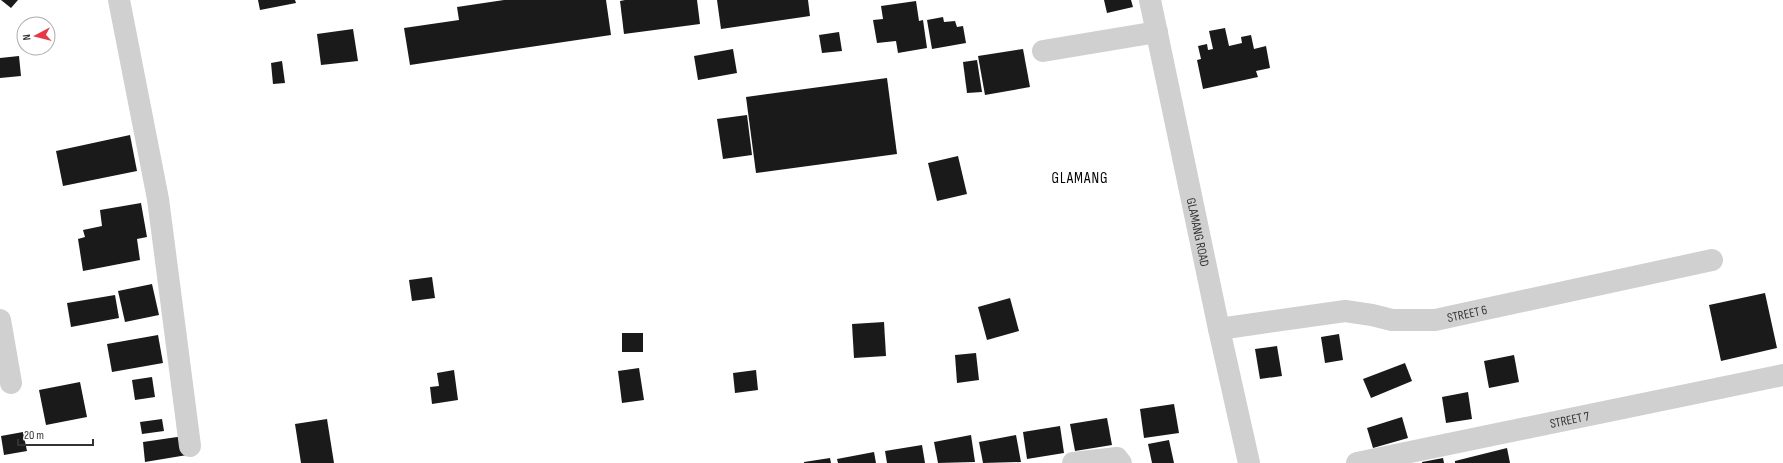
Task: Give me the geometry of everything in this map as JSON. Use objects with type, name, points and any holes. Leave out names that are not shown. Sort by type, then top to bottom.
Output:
[{"type":"street","points":[[118,0],[158,199],[190,446]]},
{"type":"street","name":"GLAMANG ROAD","points":[[1150,0],[1219,329],[1249,463]]},
{"type":"street","points":[[1043,50],[1157,32]]},
{"type":"street","name":"STREET 6","points":[[1219,329],[1345,311],[1392,320],[1435,320],[1712,260]]},
{"type":"street","points":[[0,320],[11,383]]},
{"type":"street","name":"STREET 7","points":[[1357,463],[1783,375]]},
{"type":"street","points":[[1073,463],[1110,458],[1117,458],[1121,463]]},
{"type":"building","points":[[1,0],[18,0],[11,8]]},
{"type":"building","points":[[258,0],[295,0],[296,3],[260,10]]},
{"type":"building","points":[[504,0],[606,0],[611,35],[410,65],[404,28],[459,20],[457,7]]},
{"type":"building","points":[[697,0],[700,24],[624,34],[620,1]]},
{"type":"building","points":[[717,0],[808,0],[810,16],[721,29]]},
{"type":"building","points":[[1104,0],[1131,0],[1133,7],[1107,13]]},
{"type":"building","points":[[916,1],[919,21],[923,20],[927,48],[898,53],[896,41],[877,43],[873,20],[883,19],[881,6]]},
{"type":"building","points":[[943,17],[944,22],[955,21],[957,27],[963,26],[966,43],[932,49],[927,20]]},
{"type":"building","points":[[1225,28],[1229,46],[1242,43],[1241,37],[1251,35],[1254,49],[1266,46],[1270,68],[1256,71],[1258,77],[1203,89],[1197,60],[1201,59],[1198,46],[1207,44],[1208,50],[1213,49],[1209,31]]},
{"type":"building","points":[[353,29],[358,61],[321,65],[317,34]]},
{"type":"building","points":[[839,32],[842,51],[822,53],[819,35]]},
{"type":"building","points":[[733,49],[737,73],[698,80],[694,56]]},
{"type":"building","points":[[1023,49],[1030,87],[985,95],[978,56]]},
{"type":"building","points":[[19,56],[21,76],[0,78],[0,58]]},
{"type":"building","points":[[977,60],[982,92],[967,93],[963,62]]},
{"type":"building","points":[[282,61],[285,83],[273,84],[271,63]]},
{"type":"building","points":[[887,78],[897,154],[756,173],[746,97]]},
{"type":"building","points":[[747,115],[752,155],[723,159],[717,119]]},
{"type":"building","points":[[130,135],[137,171],[63,186],[56,151]]},
{"type":"building","points":[[958,156],[967,194],[937,201],[928,163]]},
{"type":"building","points":[[141,203],[147,237],[137,239],[140,260],[83,271],[78,239],[85,237],[83,230],[102,226],[100,210]]},
{"type":"building","points":[[432,277],[435,298],[412,301],[409,280]]},
{"type":"building","points":[[152,284],[159,315],[125,322],[118,291]]},
{"type":"building","points":[[1765,293],[1777,348],[1721,361],[1709,305]]},
{"type":"building","points":[[115,295],[119,318],[71,327],[67,303]]},
{"type":"building","points":[[1010,298],[1019,331],[987,340],[978,307]]},
{"type":"building","points":[[884,322],[886,356],[854,358],[852,324]]},
{"type":"building","points":[[622,333],[643,333],[643,352],[622,352]]},
{"type":"building","points":[[1339,334],[1343,360],[1325,363],[1321,337]]},
{"type":"building","points":[[158,335],[163,363],[112,372],[107,344]]},
{"type":"building","points":[[1277,346],[1282,376],[1260,379],[1255,349]]},
{"type":"building","points":[[976,353],[979,380],[957,383],[955,355]]},
{"type":"building","points":[[1514,355],[1519,382],[1489,388],[1484,361]]},
{"type":"building","points":[[1405,363],[1412,381],[1371,398],[1363,379]]},
{"type":"building","points":[[639,368],[644,400],[622,403],[618,371]]},
{"type":"building","points":[[454,370],[458,400],[432,404],[430,387],[439,386],[437,373]]},
{"type":"building","points":[[756,370],[758,390],[735,393],[733,373]]},
{"type":"building","points":[[152,377],[155,397],[135,400],[132,380]]},
{"type":"building","points":[[80,382],[87,417],[46,425],[39,390]]},
{"type":"building","points":[[1468,392],[1472,419],[1446,423],[1442,397]]},
{"type":"building","points":[[1174,404],[1179,433],[1144,438],[1140,409]]},
{"type":"building","points":[[1402,417],[1408,438],[1373,448],[1367,428]]},
{"type":"building","points":[[1107,418],[1112,445],[1075,451],[1070,424]]},
{"type":"building","points":[[162,419],[164,431],[142,434],[140,422]]},
{"type":"building","points":[[327,419],[334,463],[301,463],[295,424]]},
{"type":"building","points":[[1060,426],[1064,453],[1027,459],[1023,432]]},
{"type":"building","points":[[23,432],[27,451],[4,455],[1,436]]},
{"type":"building","points":[[971,435],[975,462],[938,463],[934,442]]},
{"type":"building","points":[[1016,435],[1021,462],[983,463],[979,442]]},
{"type":"building","points":[[184,436],[187,455],[145,462],[143,442]]},
{"type":"building","points":[[1169,440],[1174,463],[1152,463],[1148,444]]},
{"type":"building","points":[[922,445],[925,463],[887,463],[885,451]]},
{"type":"building","points":[[1507,448],[1510,463],[1455,463],[1455,461]]},
{"type":"building","points":[[874,452],[876,463],[838,463],[837,459]]},
{"type":"building","points":[[830,458],[831,463],[804,463],[804,462]]},
{"type":"building","points":[[1443,458],[1444,463],[1422,463],[1422,462]]},
{"type":"district","name":"GLAMANG","points":[[1080,178]]}]
